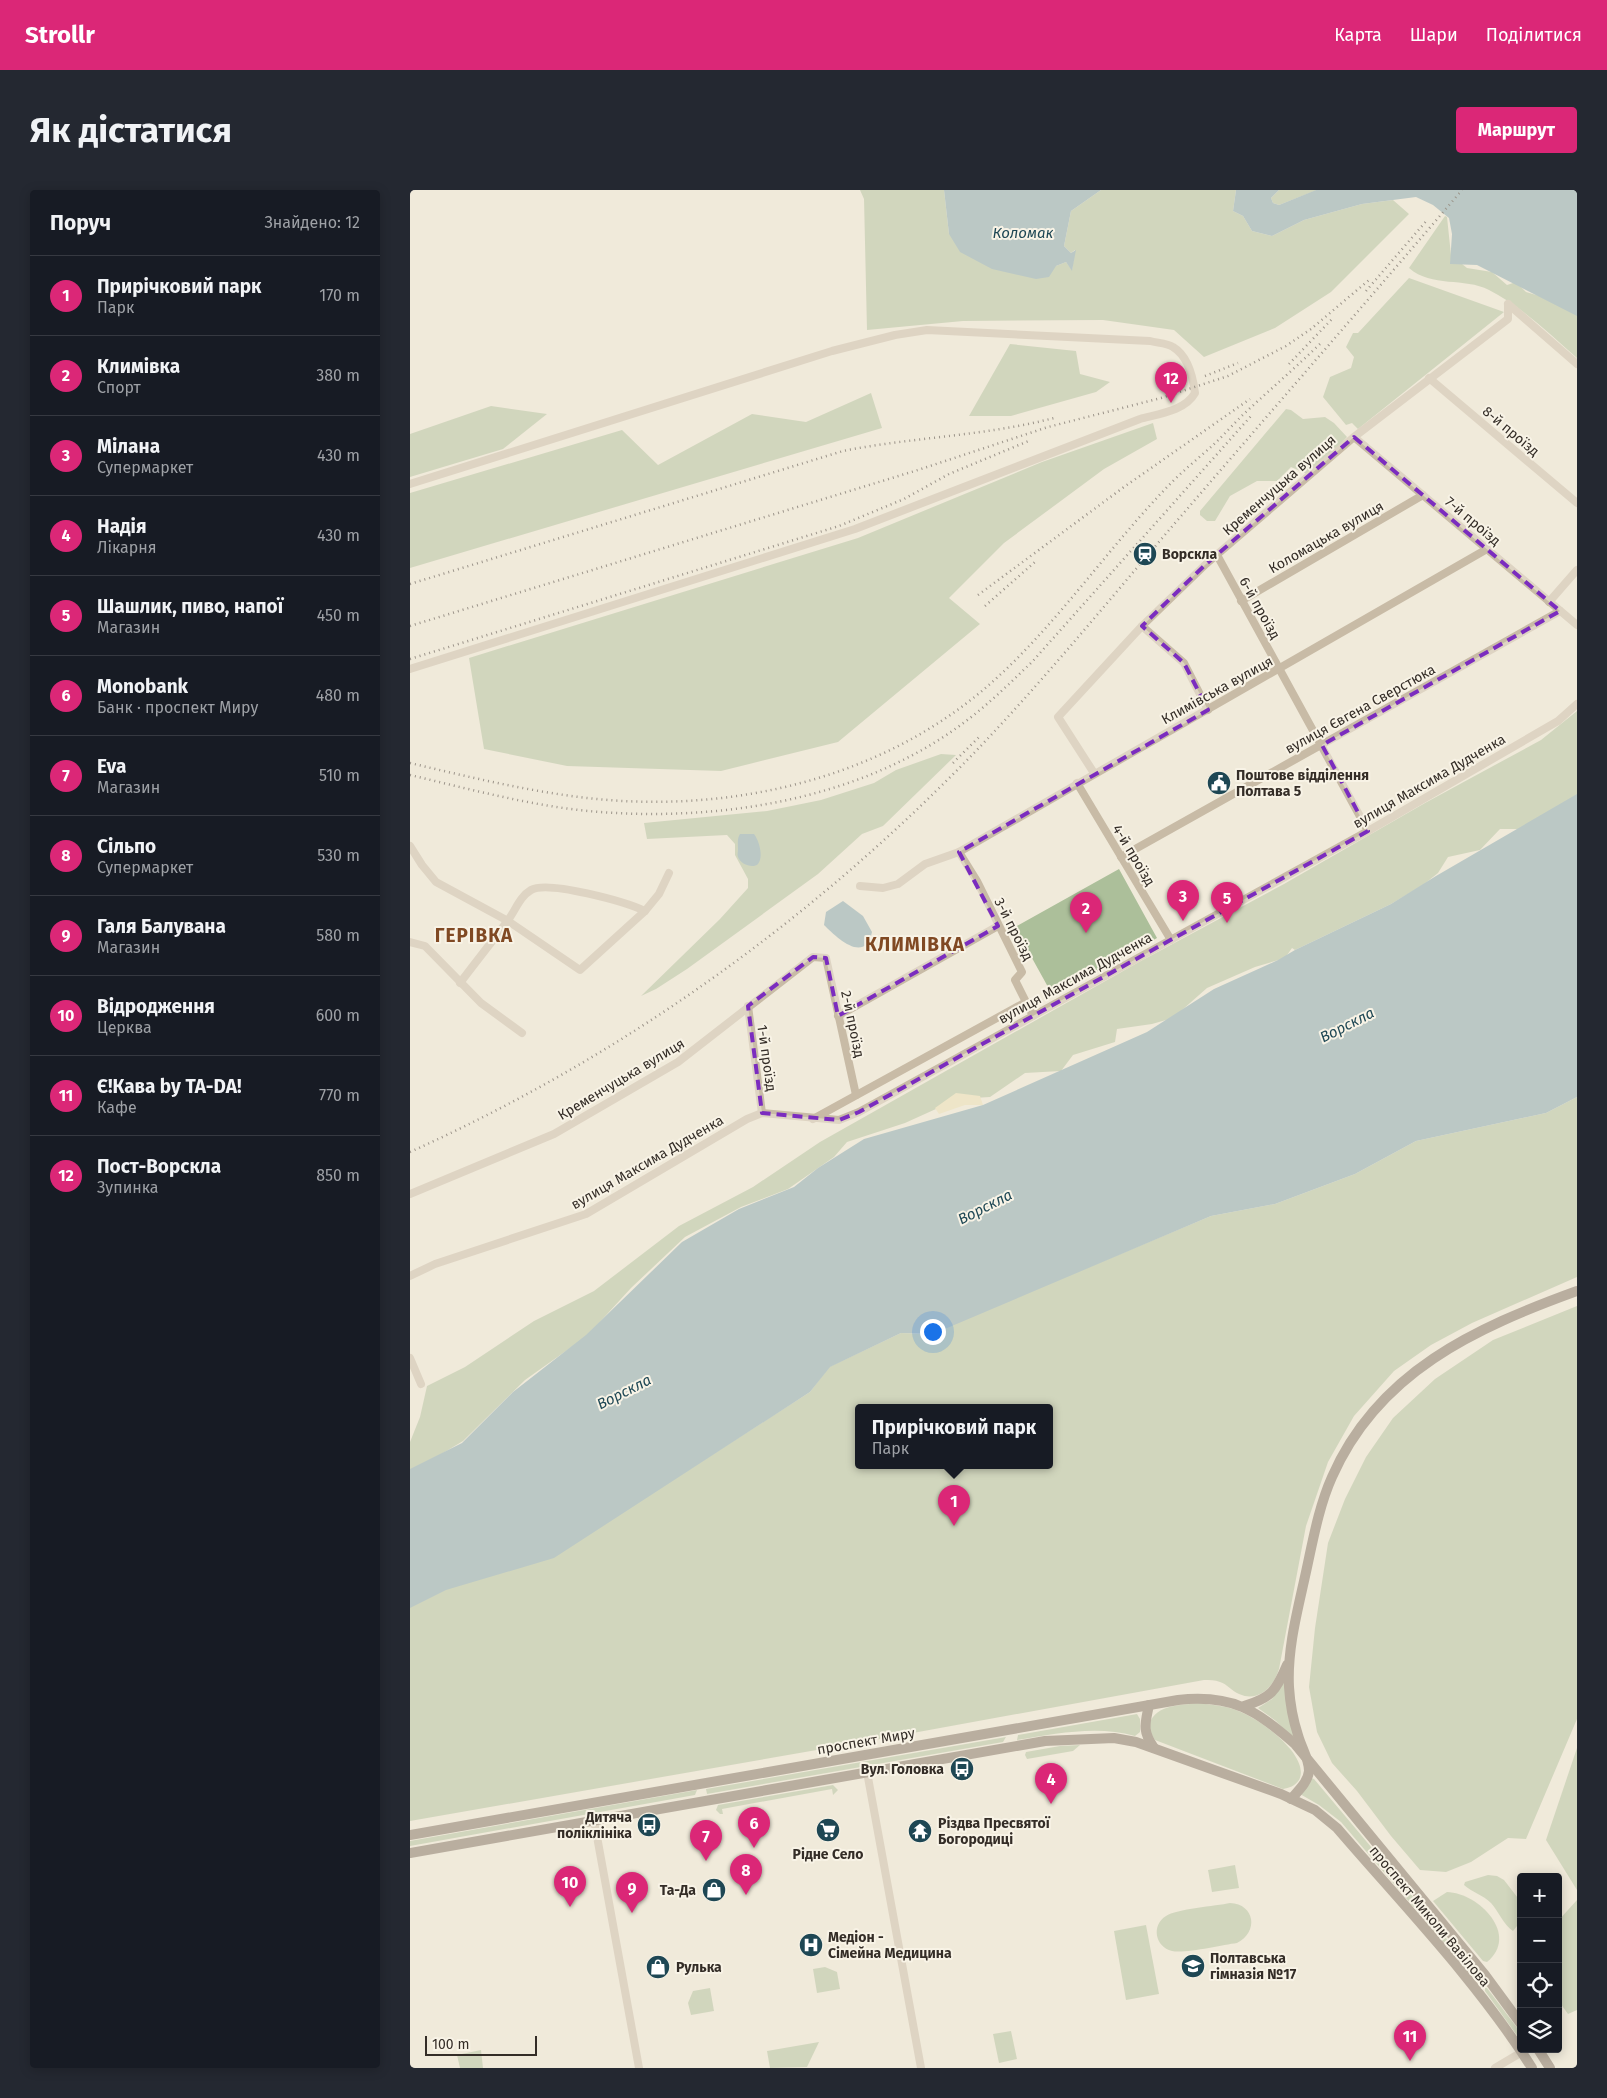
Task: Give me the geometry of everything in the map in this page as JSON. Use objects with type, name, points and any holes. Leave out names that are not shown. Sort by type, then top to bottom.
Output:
[{"type":"main road","points":[[1244,1706],[1269,1696],[1277,1687],[1288,1662],[1310,1553],[1323,1502],[1342,1456],[1359,1429],[1403,1381],[1443,1352],[1516,1315],[1577,1292]]},
{"type":"main road","points":[[410,1853],[1045,1740],[1106,1738],[1136,1742],[1291,1799],[1306,1780],[1309,1772],[1308,1761],[1298,1737],[1292,1712],[1288,1662]]},
{"type":"main road","name":"проспект Миру","points":[[410,1835],[1010,1729],[1149,1705],[1202,1698],[1223,1700],[1244,1706],[1276,1727],[1295,1744],[1308,1761]]},
{"type":"main road","points":[[1149,1705],[1145,1730],[1147,1738],[1154,1748]]},
{"type":"main road","points":[[1010,1729],[1013,1746]]},
{"type":"main road","name":"проспект Миколи Вавілова","points":[[1308,1761],[1485,1975],[1517,2019]]},
{"type":"main road","points":[[702,1784],[704,1801]]},
{"type":"main road","name":"проспект Миколи Вавілова","points":[[1291,1799],[1315,1810],[1338,1828],[1472,1985],[1517,2045]]},
{"type":"main road","points":[[1472,1985],[1485,1975]]},
{"type":"main road","name":"проспект Миколи Вавілова","points":[[1523,2053],[1532,2068]]},
{"type":"main road","points":[[1541,2053],[1550,2068]]},
{"type":"street","name":"Кременчуцька вулиця","points":[[1094,773],[1058,717],[1142,626],[1206,564],[1354,436],[1508,319],[1508,304],[1577,364]]},
{"type":"street","points":[[410,484],[832,351],[895,334],[928,330],[1150,341],[1172,346],[1184,357],[1195,393],[1192,399],[1178,408],[1140,419],[855,530],[410,669]]},
{"type":"street","name":"8-й проїзд","points":[[1429,378],[1577,503]]},
{"type":"street","name":"7-й проїзд","points":[[1354,436],[1577,625]]},
{"type":"street","name":"Коломацька вулиця","points":[[1241,601],[1423,495]]},
{"type":"street","name":"Климівська вулиця","points":[[959,852],[1487,549]]},
{"type":"street","name":"6-й проїзд","points":[[1217,555],[1368,831]]},
{"type":"street","points":[[1549,602],[1577,570]]},
{"type":"street","name":"вулиця Євгена Сверстюка","points":[[1121,857],[1560,611]]},
{"type":"street","points":[[1142,626],[1184,663],[1208,710]]},
{"type":"street","name":"вулиця Максима Дудченка","points":[[410,1276],[435,1264],[586,1214],[747,1119],[762,1113],[839,1120],[859,1112],[1368,831],[1558,721],[1577,704]]},
{"type":"street","name":"4-й проїзд","points":[[1077,783],[1171,940]]},
{"type":"street","points":[[410,846],[436,882],[508,921],[580,970],[645,911],[659,894],[669,873]]},
{"type":"street","points":[[860,886],[883,888],[898,884],[925,864],[959,852]]},
{"type":"street","name":"3-й проїзд","points":[[959,852],[977,881],[1022,972],[1015,980],[1033,1016]]},
{"type":"street","points":[[460,984],[508,921],[523,896],[533,888],[547,886],[628,903],[645,911]]},
{"type":"street","points":[[838,1016],[998,926]]},
{"type":"street","points":[[410,942],[424,946],[481,1003],[522,1033]]},
{"type":"street","name":"Кременчуцька вулиця","points":[[410,1194],[554,1134],[678,1062],[813,957],[826,958]]},
{"type":"street","name":"2-й проїзд","points":[[826,958],[856,1095]]},
{"type":"street","name":"вулиця Максима Дудченка","points":[[813,1119],[1026,1002]]},
{"type":"street","name":"1-й проїзд","points":[[748,1006],[762,1113]]},
{"type":"street","points":[[410,1358],[421,1384]]},
{"type":"street","points":[[867,1772],[921,2068]]},
{"type":"street","points":[[594,1820],[639,2068]]},
{"type":"street","points":[[1495,2068],[1520,2053]]},
{"type":"highlighted area","points":[[1354,437],[1560,611],[1322,745],[1368,831],[859,1112],[839,1120],[762,1113],[748,1006],[813,957],[826,958],[838,1016],[998,926],[959,852],[1208,710],[1184,663],[1142,626],[1206,564]]},
{"type":"green space","points":[[860,190],[944,190],[949,234],[1056,266],[1066,262],[1072,270],[1075,250],[1071,253],[1064,246],[1071,211],[1101,190],[1236,190],[1233,211],[1243,216],[1252,231],[1272,236],[1304,220],[1362,204],[1393,200],[1409,214],[1331,292],[1275,328],[1204,357],[1174,330],[1103,320],[963,321],[867,330],[864,199]]},
{"type":"green space","points":[[1279,190],[1317,190],[1279,205],[1273,203],[1271,198]]},
{"type":"green space","points":[[1445,216],[1447,217],[1451,255],[1467,268],[1492,272],[1507,285],[1516,282],[1526,292],[1550,299],[1577,315],[1577,358],[1524,312],[1489,290],[1469,284],[1428,278],[1409,268]]},
{"type":"green space","points":[[1409,278],[1504,312],[1358,429],[1352,423],[1346,425],[1323,397],[1330,377],[1351,368],[1354,357],[1346,347],[1353,333],[1358,333]]},
{"type":"green space","points":[[1010,344],[1076,351],[1080,374],[1110,382],[1096,392],[1011,416],[969,416]]},
{"type":"green space","points":[[871,393],[882,428],[410,568],[410,493],[622,430],[658,465],[752,414],[806,422]]},
{"type":"green space","points":[[491,406],[547,414],[503,449],[410,477],[410,434]]},
{"type":"green space","points":[[1286,409],[1291,410],[1303,419],[1325,417],[1334,423],[1347,437],[1307,474],[1291,467],[1277,481],[1257,481],[1230,496],[1215,521],[1207,521],[1200,515],[1200,511]]},
{"type":"green space","points":[[1153,423],[1157,439],[1104,469],[1004,543],[949,598],[980,624],[838,742],[721,771],[567,766],[484,749],[469,658],[858,538],[1042,462]]},
{"type":"green space","points":[[1577,711],[1577,797],[1522,829],[1500,829],[1480,850],[1448,857],[1438,873],[1423,885],[1391,904],[1295,950],[1292,948],[1285,958],[1255,967],[1207,988],[1173,1018],[1152,1024],[1117,1029],[1115,1042],[1073,1055],[1061,1071],[1025,1073],[990,1097],[958,1099],[905,1123],[847,1142],[834,1157],[788,1189],[741,1207],[685,1237],[631,1288],[587,1336],[525,1380],[463,1441],[410,1473],[410,1442],[420,1417],[427,1386],[465,1367],[534,1321],[594,1291],[679,1226],[753,1187],[820,1142],[1139,962],[1284,884],[1425,803],[1541,740]]},
{"type":"green space","points":[[941,754],[956,755],[883,826],[862,834],[818,874],[687,969],[656,989],[641,996],[720,919],[748,888],[748,879],[735,855],[735,844],[727,835],[647,839],[644,823],[767,811],[821,800],[874,783],[896,770]]},
{"type":"green space","points":[[1119,869],[1157,938],[1053,996],[1022,940],[1020,941],[1015,927]]},
{"type":"green space","points":[[1577,1097],[1577,1277],[1472,1323],[1431,1345],[1394,1371],[1354,1416],[1328,1462],[1306,1526],[1279,1669],[1277,1675],[1265,1691],[1259,1695],[1246,1696],[1236,1693],[1223,1683],[1214,1680],[1204,1680],[410,1821],[410,1604],[615,1517],[810,1392],[829,1367],[901,1333],[929,1334],[1211,1216],[1275,1204],[1355,1174],[1416,1141],[1546,1113]]},
{"type":"green space","points":[[1577,1306],[1577,1719],[1526,1839],[1508,1838],[1471,1862],[1446,1872],[1420,1870],[1357,1791],[1332,1763],[1317,1732],[1309,1687],[1315,1628],[1328,1543],[1345,1499],[1366,1457],[1393,1418],[1435,1379],[1493,1340]]},
{"type":"green space","points":[[1284,1682],[1295,1741],[1276,1721],[1258,1708],[1272,1699]]},
{"type":"green space","points":[[1198,1703],[1221,1706],[1238,1711],[1251,1717],[1272,1732],[1292,1751],[1298,1761],[1301,1771],[1299,1780],[1292,1786],[1283,1789],[1155,1740],[1148,1729],[1155,1715],[1174,1706]]},
{"type":"green space","points":[[1137,1714],[1140,1719],[1140,1732],[1135,1736],[1106,1731],[1091,1731],[1061,1733],[1017,1740],[1018,1735]]},
{"type":"green space","points":[[1006,1737],[1003,1742],[707,1794],[706,1789]]},
{"type":"green space","points":[[1080,1745],[1073,1751],[1027,1759],[1025,1755],[1026,1752],[1060,1746]]},
{"type":"green space","points":[[1577,1748],[1577,1890],[1546,1840]]},
{"type":"green space","points":[[1311,1778],[1314,1779],[1419,1904],[1471,1970],[1469,1971],[1463,1965],[1341,1822],[1319,1805],[1300,1794]]},
{"type":"green space","points":[[833,1785],[838,1790],[833,1795],[832,1789],[722,1809],[723,1814],[716,1810],[718,1805]]},
{"type":"green space","points":[[697,1790],[695,1795],[410,1846],[410,1841]]},
{"type":"green space","points":[[1235,1865],[1239,1888],[1212,1892],[1208,1870]]},
{"type":"green space","points":[[1488,1875],[1497,1876],[1504,1880],[1517,1897],[1517,1926],[1513,1931],[1506,1925],[1491,1903],[1470,1890],[1464,1885],[1465,1882]]},
{"type":"green space","points":[[1447,1892],[1459,1894],[1471,1900],[1482,1907],[1491,1917],[1497,1928],[1499,1940],[1496,1951],[1487,1962],[1483,1961],[1433,1901]]},
{"type":"green space","points":[[1577,1900],[1577,2010],[1568,2014],[1562,2006],[1562,1917]]},
{"type":"green space","points":[[1230,1903],[1245,1908],[1251,1919],[1249,1932],[1237,1943],[1178,1952],[1166,1949],[1159,1941],[1157,1935],[1158,1925],[1166,1916],[1187,1910]]},
{"type":"green space","points":[[1146,1925],[1159,1994],[1126,2000],[1114,1931]]},
{"type":"green space","points":[[825,1967],[837,1972],[840,1989],[817,1993],[813,1969]]},
{"type":"green space","points":[[710,1988],[714,2011],[691,2015],[688,2003],[693,1991]]},
{"type":"green space","points":[[1485,1988],[1487,1988],[1517,2028],[1517,2035],[1485,1991]]},
{"type":"green space","points":[[1011,2031],[1017,2059],[999,2063],[993,2034]]},
{"type":"green space","points":[[819,2042],[807,2067],[770,2068],[767,2051]]},
{"type":"green space","points":[[481,2050],[483,2068],[460,2068],[457,2055]]},
{"type":"sand","points":[[956,1093],[980,1096],[983,1105],[965,1105],[939,1114],[935,1108]]},
{"type":"water","name":"Коломак","points":[[944,190],[1101,190],[1071,211],[1064,246],[1071,253],[1076,250],[1072,271],[1066,262],[1056,266],[1049,277],[1036,279],[992,269],[960,252],[949,234]]},
{"type":"water","points":[[1236,190],[1279,190],[1271,198],[1273,203],[1279,205],[1316,190],[1577,190],[1577,316],[1477,265],[1450,264],[1452,234],[1449,218],[1433,205],[1416,197],[1362,204],[1304,220],[1272,236],[1252,231],[1243,216],[1233,211]]},
{"type":"water","points":[[1577,794],[1577,1097],[1546,1113],[1416,1141],[1355,1174],[1275,1204],[1211,1216],[933,1334],[901,1333],[830,1367],[810,1392],[554,1558],[446,1590],[410,1608],[410,1469],[462,1443],[513,1392],[586,1335],[682,1242],[739,1209],[794,1187],[818,1168],[864,1139],[983,1105],[1147,1032],[1214,989],[1278,960],[1391,904]]},
{"type":"water","points":[[740,834],[754,834],[756,837],[761,853],[758,864],[753,866],[747,865],[739,860],[738,838]]},
{"type":"water","points":[[843,901],[863,916],[872,932],[868,942],[863,947],[850,945],[824,925],[826,912]]},
{"type":"railway","points":[[410,1152],[489,1114],[565,1073],[639,1028],[711,979],[780,928],[847,873],[912,814],[974,753],[1029,693],[1462,190]]},
{"type":"railway","points":[[1366,291],[1428,219]]},
{"type":"railway","points":[[410,626],[918,470],[1048,427],[1161,398],[1228,376],[1286,346],[1311,329],[1369,280]]},
{"type":"railway","points":[[1289,364],[1332,319]]},
{"type":"railway","points":[[410,763],[542,792],[641,802],[695,800],[748,794],[801,783],[852,766],[901,745],[947,717],[990,684],[1015,661],[1061,611],[1172,482],[1320,344]]},
{"type":"railway","points":[[1205,376],[1238,363]]},
{"type":"railway","points":[[978,595],[1124,487],[1250,399]]},
{"type":"railway","points":[[410,775],[543,805],[588,811],[637,814],[688,813],[788,800],[837,787],[884,769],[929,746],[970,718],[1032,662],[1251,416]]},
{"type":"railway","points":[[410,584],[843,451],[896,442],[1002,429],[1054,418]]},
{"type":"railway","points":[[410,659],[839,526],[904,499],[949,474],[1031,440]]},
{"type":"railway","points":[[985,606],[1036,561]]},
{"type":"railway","points":[[953,763],[981,735]]},
{"type":"place","name":"Пост-Ворскла","points":[[1171,403]]},
{"type":"place","name":"Ворскла","points":[[1145,554]]},
{"type":"place","name":"Поштове відділення Полтава 5","points":[[1219,783]]},
{"type":"place","name":"Мілана","points":[[1183,921]]},
{"type":"place","name":"Шашлик, пиво, напої","points":[[1227,923]]},
{"type":"place","name":"Климівка","points":[[1086,933]]},
{"type":"place","name":"Прирічковий парк","points":[[954,1526]]},
{"type":"place","name":"Вул. Головка","points":[[962,1769]]},
{"type":"place","name":"Надія","points":[[1051,1804]]},
{"type":"place","name":"Дитяча поліклініка","points":[[649,1825]]},
{"type":"place","name":"Рідне Село","points":[[828,1830]]},
{"type":"place","name":"Різдва Пресвятої Богородиці","points":[[920,1831]]},
{"type":"place","name":"Monobank","points":[[754,1848]]},
{"type":"place","name":"Eva","points":[[706,1861]]},
{"type":"place","name":"Та-Да","points":[[714,1890]]},
{"type":"place","name":"Сільпо","points":[[746,1895]]},
{"type":"place","name":"Відродження","points":[[570,1907]]},
{"type":"place","name":"Галя Балувана","points":[[632,1913]]},
{"type":"place","name":"Медіон - Сімейна Медицина","points":[[811,1945]]},
{"type":"place","name":"Полтавська гімназія №17","points":[[1193,1966]]},
{"type":"place","name":"Рулька","points":[[658,1967]]},
{"type":"place","name":"Є!Кава by TA-DA!","points":[[1410,2061]]},
{"type":"district","name":"ГЕРІВКА","points":[[474,935]]},
{"type":"district","name":"КЛИМІВКА","points":[[915,944]]}]
